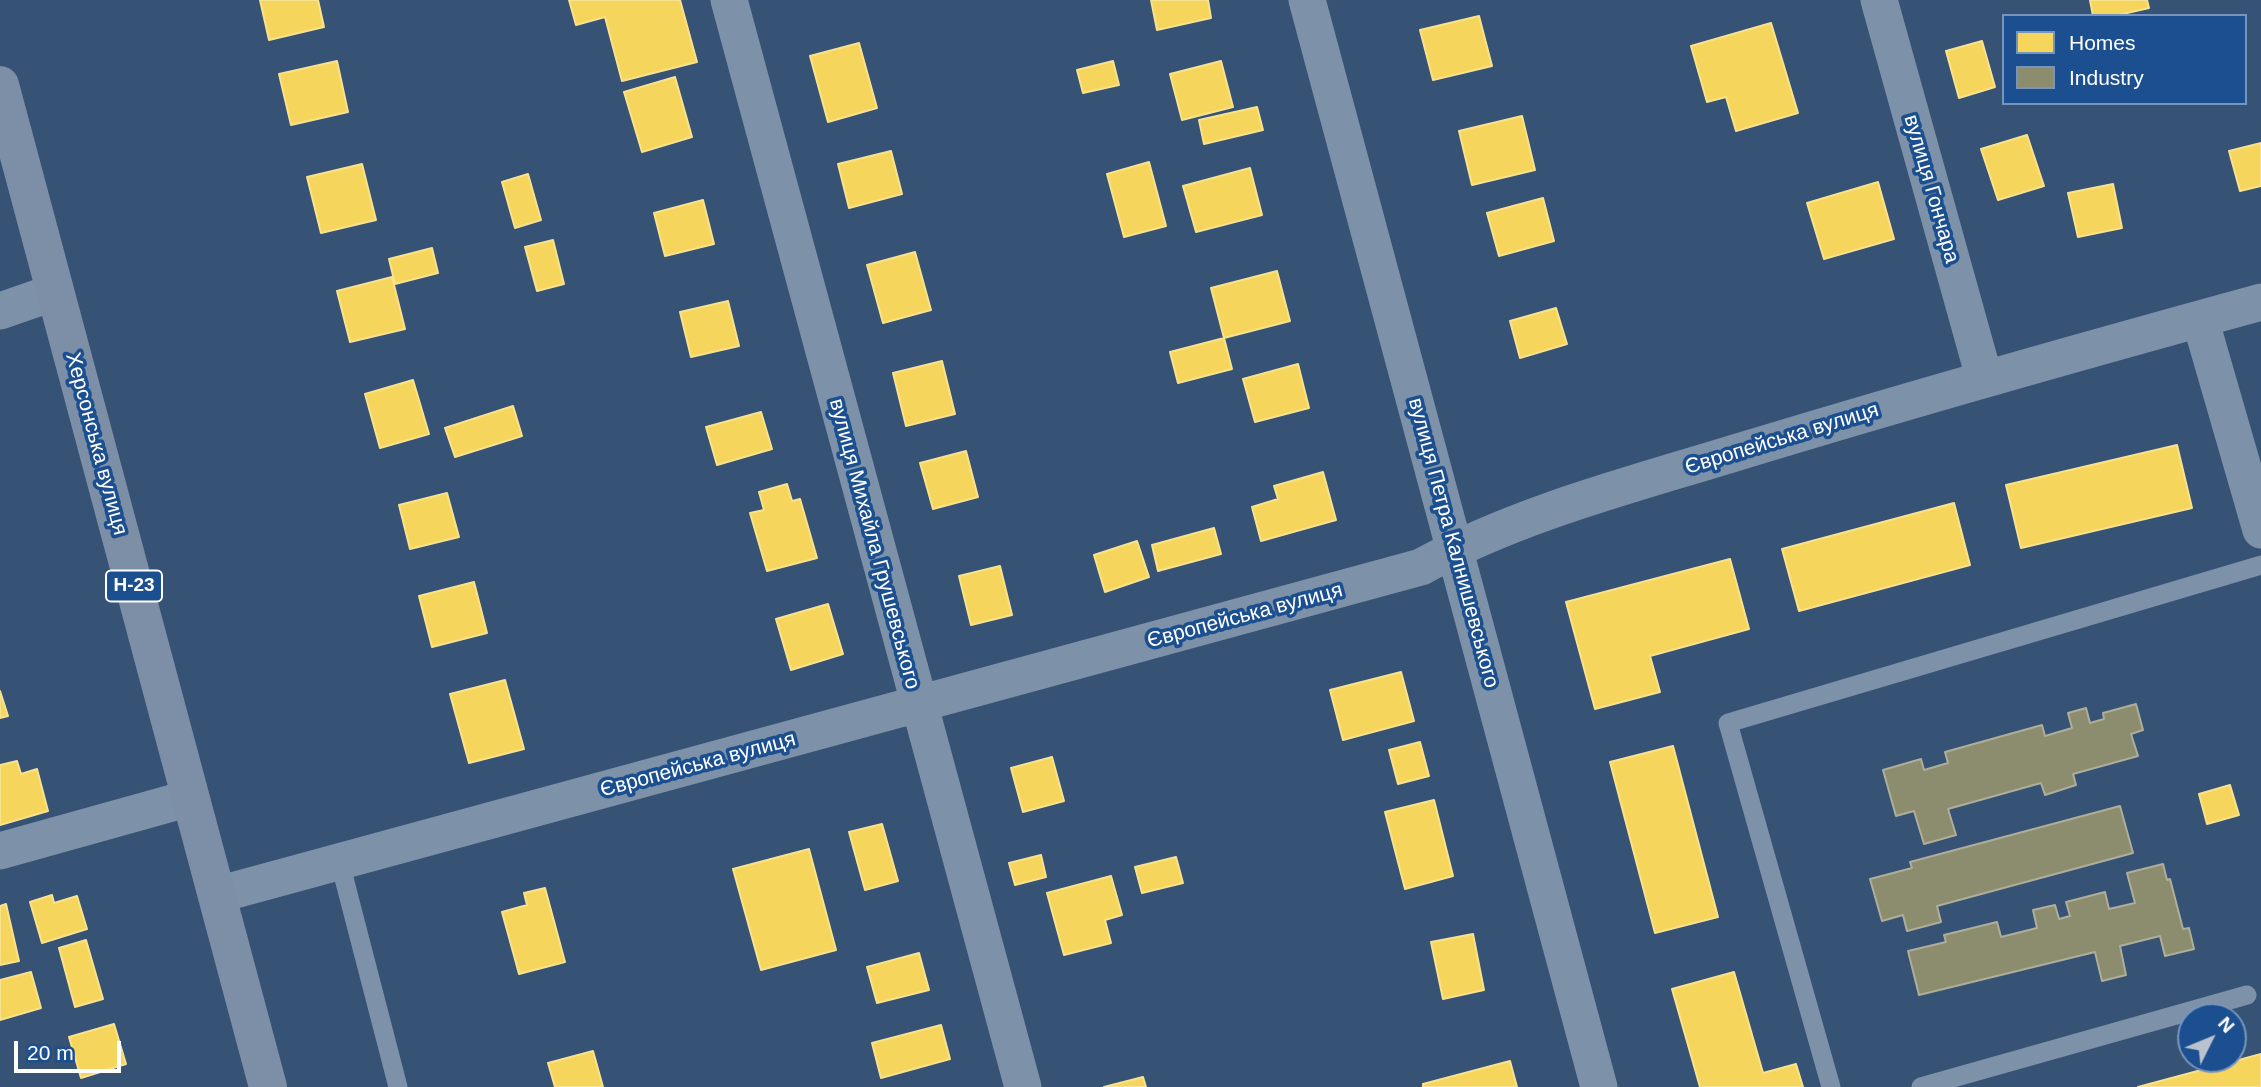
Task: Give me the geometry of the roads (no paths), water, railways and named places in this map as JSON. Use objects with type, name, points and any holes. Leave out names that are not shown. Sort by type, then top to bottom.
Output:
[{"type":"main road","name":"Херсонська вулиця","points":[[0,85],[268,1087]]},
{"type":"street","name":"вулиця Михайла Грушевського","points":[[729,0],[918,707],[1023,1087]]},
{"type":"street","name":"вулиця Петра Калнишевського","points":[[1307,0],[1599,1087]]},
{"type":"street","name":"вулиця Гончара","points":[[1878,0],[1983,377]]},
{"type":"street","points":[[0,312],[55,292]]},
{"type":"street","name":"Європейська вулиця","points":[[217,895],[339,859],[918,707],[1421,567],[1454,549],[1547,511],[1983,377],[2261,302]]},
{"type":"street","points":[[2200,319],[2261,530]]},
{"type":"street","points":[[0,852],[190,798]]},
{"type":"lane","points":[[1831,1087],[1728,723],[2261,565]]},
{"type":"lane","points":[[339,859],[398,1087]]},
{"type":"lane","points":[[1921,1087],[2247,995]]}]
